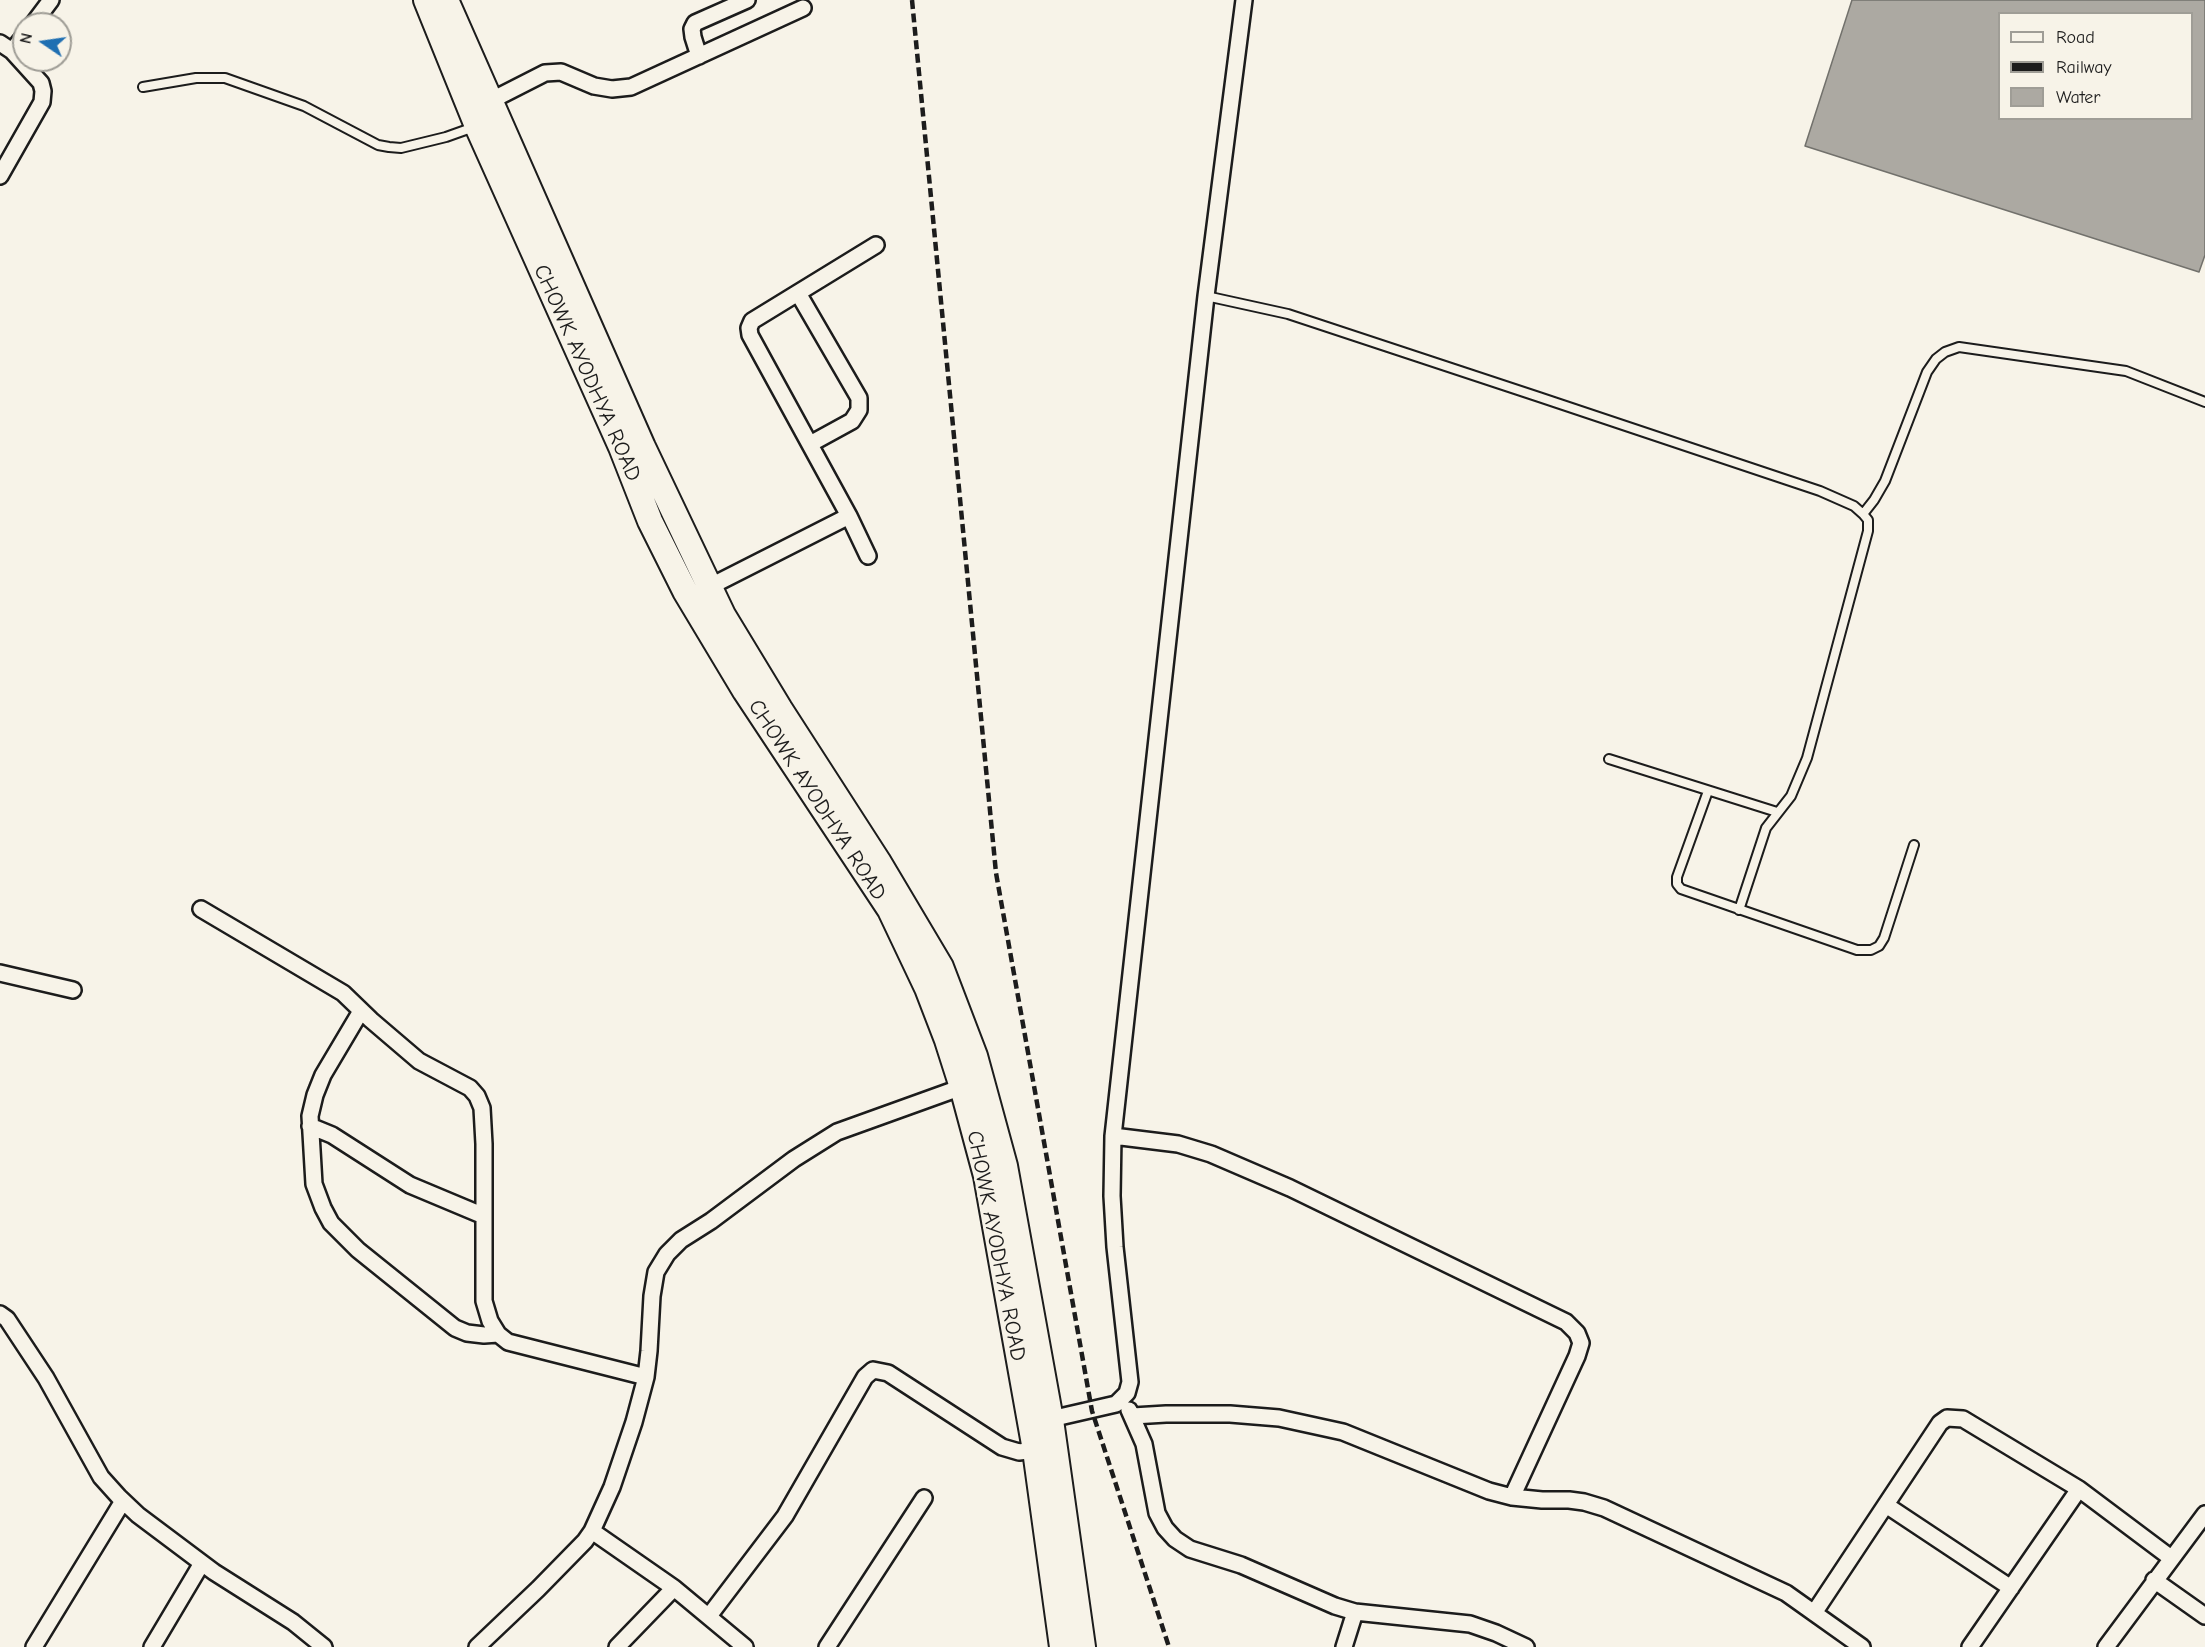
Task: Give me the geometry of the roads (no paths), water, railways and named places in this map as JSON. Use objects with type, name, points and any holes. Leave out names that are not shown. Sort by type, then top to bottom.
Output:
[{"type":"main road","name":"CHOWK AYODHYA ROAD","points":[[426,0],[477,126],[621,447],[651,521],[685,591],[745,691],[890,910],[927,988],[962,1087],[986,1176],[1041,1421],[1083,1647]]},
{"type":"main road","name":"CHOWK AYODHYA ROAD","points":[[446,0],[673,510],[723,615],[780,709],[878,861],[940,967],[975,1056],[1005,1166],[1041,1421],[1035,1450],[1062,1647]]},
{"type":"main road","points":[[651,521],[673,510]]},
{"type":"street","points":[[699,56],[692,29],[695,23],[747,0]]},
{"type":"street","points":[[1041,1421],[1108,1406],[1122,1400],[1130,1382],[1112,1196],[1113,1136],[1206,296],[1244,0]]},
{"type":"street","points":[[490,101],[545,73],[561,72],[594,86],[612,89],[631,87],[803,8]]},
{"type":"street","points":[[0,176],[42,102],[43,91],[41,83],[6,47]]},
{"type":"street","points":[[868,556],[849,516],[750,335],[749,328],[752,321],[876,244]]},
{"type":"street","points":[[798,293],[859,398],[859,410],[852,422],[810,444]]},
{"type":"street","points":[[709,586],[849,516]]},
{"type":"street","points":[[201,909],[343,993],[419,1061],[470,1088],[477,1096],[482,1108],[484,1144],[484,1301],[489,1321],[498,1334],[508,1342],[646,1377]]},
{"type":"street","points":[[0,973],[73,990]]},
{"type":"street","points":[[361,1011],[323,1075],[315,1095],[310,1126],[314,1184],[331,1222],[358,1250],[455,1328],[467,1333],[498,1334]]},
{"type":"street","points":[[477,1647],[585,1540],[612,1487],[634,1422],[646,1377],[656,1272],[667,1254],[681,1240],[711,1221],[794,1159],[837,1132],[962,1087]]},
{"type":"street","points":[[310,1126],[332,1135],[410,1185],[484,1216]]},
{"type":"street","points":[[1113,1136],[1178,1143],[1211,1154],[1290,1188],[1566,1322],[1577,1333],[1581,1343],[1578,1356],[1512,1497]]},
{"type":"street","points":[[0,1314],[7,1319],[46,1378],[101,1477],[123,1501],[202,1563],[293,1622],[324,1647]]},
{"type":"street","points":[[709,1616],[785,1516],[865,1377],[873,1370],[888,1373],[1002,1447],[1019,1452],[1035,1450]]},
{"type":"street","points":[[1122,1400],[1133,1416],[1144,1444],[1157,1513],[1165,1528],[1175,1539],[1190,1549],[1241,1566],[1335,1606],[1355,1612],[1470,1624],[1526,1647]]},
{"type":"street","points":[[1133,1416],[1230,1414],[1279,1418],[1343,1432],[1489,1491],[1512,1497],[1569,1500],[1604,1508],[1786,1593],[1862,1647]]},
{"type":"street","points":[[1814,1613],[1940,1423],[1947,1418],[1963,1419],[2079,1489],[2171,1558]]},
{"type":"street","points":[[1970,1647],[2079,1489]]},
{"type":"street","points":[[827,1647],[924,1498]]},
{"type":"street","points":[[34,1647],[123,1501]]},
{"type":"street","points":[[1886,1505],[2011,1588]]},
{"type":"street","points":[[2106,1647],[2205,1514]]},
{"type":"street","points":[[591,1530],[674,1588],[745,1647]]},
{"type":"street","points":[[152,1647],[202,1563]]},
{"type":"street","points":[[2154,1580],[2205,1616]]},
{"type":"street","points":[[617,1647],[674,1588]]},
{"type":"street","points":[[1344,1647],[1355,1612]]},
{"type":"lane","points":[[143,87],[196,78],[225,78],[304,106],[378,145],[389,147],[400,148],[446,138],[477,126]]},
{"type":"lane","points":[[1206,296],[1288,314],[1539,397],[1820,491],[1854,506],[1863,514],[1868,520],[1868,531],[1807,758],[1797,785],[1766,828],[1738,910]]},
{"type":"lane","points":[[1863,514],[1885,481],[1927,372],[1936,359],[1945,352],[1959,347],[2126,371],[2205,402]]},
{"type":"lane","points":[[1609,759],[1777,812]]},
{"type":"lane","points":[[1708,790],[1677,877],[1680,889],[1857,950],[1871,950],[1879,946],[1884,938],[1914,845]]},
{"type":"water","points":[[1852,0],[2205,0],[2205,255],[2199,272],[1805,146]]},
{"type":"railway","points":[[912,0],[996,873],[1092,1411],[1169,1647]]}]
